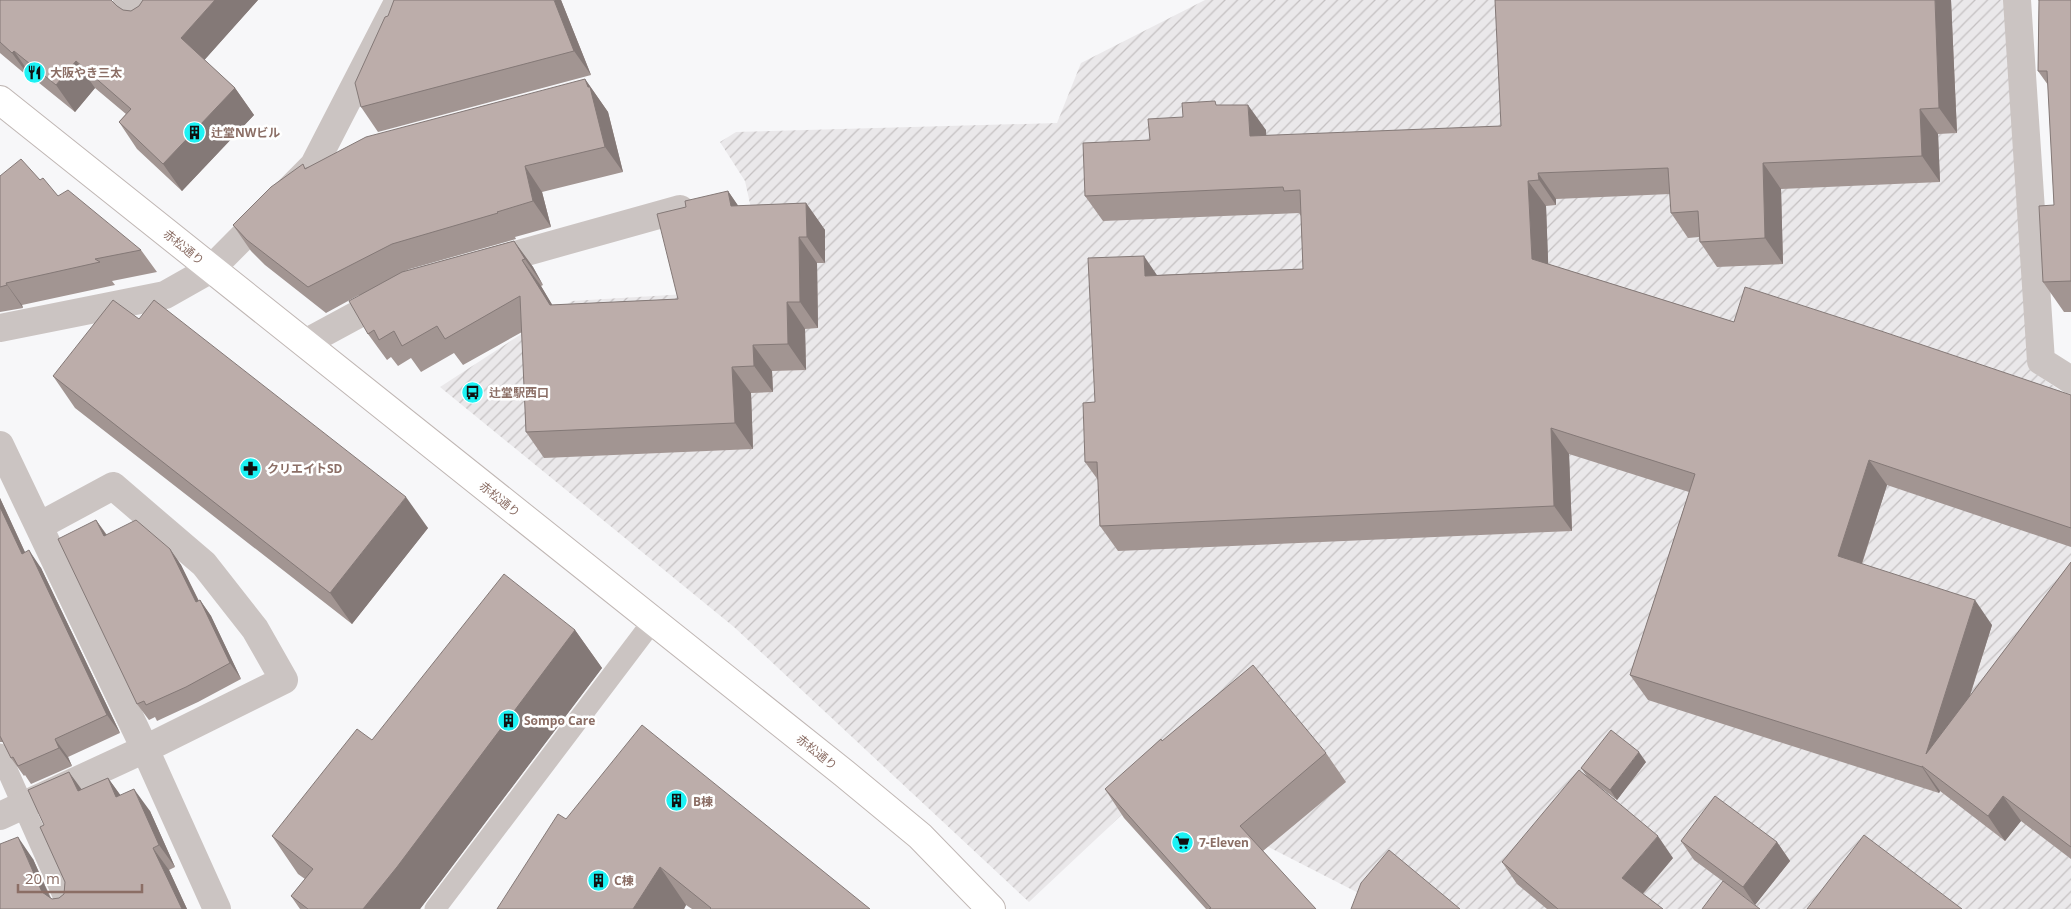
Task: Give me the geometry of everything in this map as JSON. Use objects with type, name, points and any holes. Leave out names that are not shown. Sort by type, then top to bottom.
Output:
[{"type":"street","points":[[127,0],[147,22]]},
{"type":"street","points":[[0,328],[165,295],[211,269],[314,165],[399,0]]},
{"type":"street","points":[[2017,0],[2042,360],[2071,380]]},
{"type":"street","name":"赤松通り","points":[[0,100],[845,774],[920,836],[991,909]]},
{"type":"street","points":[[314,165],[342,158]]},
{"type":"street","points":[[461,270],[680,209]]},
{"type":"street","points":[[305,343],[414,284]]},
{"type":"street","points":[[0,445],[145,749],[217,909]]},
{"type":"street","points":[[11,811],[145,749],[284,680],[255,629],[204,564],[113,486],[39,526]]},
{"type":"lane","points":[[435,909],[653,621]]},
{"type":"lane","points":[[0,754],[11,811],[69,909]]},
{"type":"shaded area","points":[[1205,0],[2005,0],[2036,374],[2071,398],[2071,909],[1377,909],[1378,903],[1253,839],[1178,762],[1029,902],[734,627],[440,387],[572,301],[769,289],[745,181],[720,142],[736,132],[1057,123],[1081,63]]},
{"type":"building","points":[[0,0],[111,0],[123,10],[131,11],[139,6],[143,0],[215,0],[181,38],[235,88],[163,164],[119,122],[131,109],[76,61],[56,85],[0,42]]},
{"type":"building","points":[[394,0],[554,0],[574,51],[361,107],[355,83]]},
{"type":"building","points":[[1495,0],[1935,0],[1939,108],[1920,109],[1922,156],[1763,163],[1765,238],[1700,242],[1698,211],[1671,213],[1668,168],[1538,173],[1539,180],[1528,181],[1532,259],[1734,322],[1745,287],[2071,395],[2071,528],[1869,460],[1838,556],[1975,600],[1926,754],[2071,562],[2071,847],[2003,796],[1988,816],[1922,766],[1630,675],[1695,474],[1551,428],[1554,506],[1100,526],[1097,462],[1085,462],[1083,403],[1095,402],[1088,258],[1144,256],[1145,276],[1303,269],[1300,190],[1284,191],[1283,187],[1085,196],[1083,143],[1150,140],[1148,119],[1183,117],[1182,103],[1215,101],[1216,105],[1248,105],[1250,136],[1501,126]]},
{"type":"building","points":[[2039,0],[2071,0],[2071,281],[2043,282],[2039,206],[2054,205],[2047,71],[2038,71]]},
{"type":"building","points":[[585,79],[588,87],[590,87],[605,147],[525,166],[533,201],[392,244],[308,287],[247,240],[233,225],[271,187],[303,164],[305,169],[366,137]]},
{"type":"building","points":[[21,159],[40,180],[43,178],[58,196],[68,190],[141,250],[95,259],[100,262],[6,283],[7,285],[0,287],[0,176]]},
{"type":"building","points":[[728,191],[731,206],[806,203],[807,237],[799,237],[800,302],[787,302],[788,344],[753,345],[754,366],[732,367],[735,423],[526,432],[520,296],[445,339],[437,326],[402,346],[394,331],[379,340],[374,330],[368,334],[349,301],[402,272],[514,241],[525,259],[522,260],[550,305],[678,299],[657,214],[686,207],[685,201]]},
{"type":"building","name":"クリエイトSD","points":[[113,300],[139,319],[154,300],[406,497],[330,593],[53,376]]},
{"type":"building","points":[[0,507],[22,554],[29,550],[107,715],[55,739],[59,748],[18,766],[13,757],[11,758],[0,736]]},
{"type":"building","points":[[96,520],[104,536],[136,520],[170,549],[196,602],[200,600],[230,663],[186,687],[146,705],[144,701],[137,704],[58,539]]},
{"type":"building","points":[[504,574],[575,630],[397,867],[363,909],[308,909],[291,896],[313,869],[272,836],[357,729],[372,740]]},
{"type":"building","points":[[1253,665],[1326,753],[1240,826],[1316,909],[1209,909],[1211,908],[1105,789],[1161,739],[1162,741]]},
{"type":"building","points":[[642,725],[870,909],[710,909],[660,867],[633,909],[497,909],[558,814],[566,819]]},
{"type":"building","points":[[1611,730],[1639,752],[1610,790],[1581,768]]},
{"type":"building","points":[[1579,770],[1658,836],[1622,878],[1663,909],[1558,909],[1502,862]]},
{"type":"building","points":[[69,772],[78,791],[108,778],[116,797],[134,789],[159,845],[153,848],[182,909],[0,909],[0,844],[18,837],[42,892],[52,899],[59,898],[64,894],[65,882],[40,827],[44,825],[28,790]]},
{"type":"building","points":[[1715,796],[1777,842],[1743,887],[1681,841]]},
{"type":"building","points":[[1864,835],[1962,909],[1807,909]]},
{"type":"building","points":[[1389,850],[1460,909],[1351,909],[1361,883]]},
{"type":"building","points":[[1723,881],[1760,909],[1702,909]]},
{"type":"place","name":"大阪やき三太","points":[[34,72]]},
{"type":"place","name":"辻堂NWビル","points":[[195,132]]},
{"type":"place","name":"辻堂駅西口","points":[[473,392]]},
{"type":"place","name":"クリエイトSD","points":[[251,468]]},
{"type":"place","name":"Sompo Care","points":[[508,720]]},
{"type":"place","name":"B棟","points":[[677,801]]},
{"type":"place","name":"7-Eleven","points":[[1183,842]]},
{"type":"place","name":"C棟","points":[[598,880]]}]
